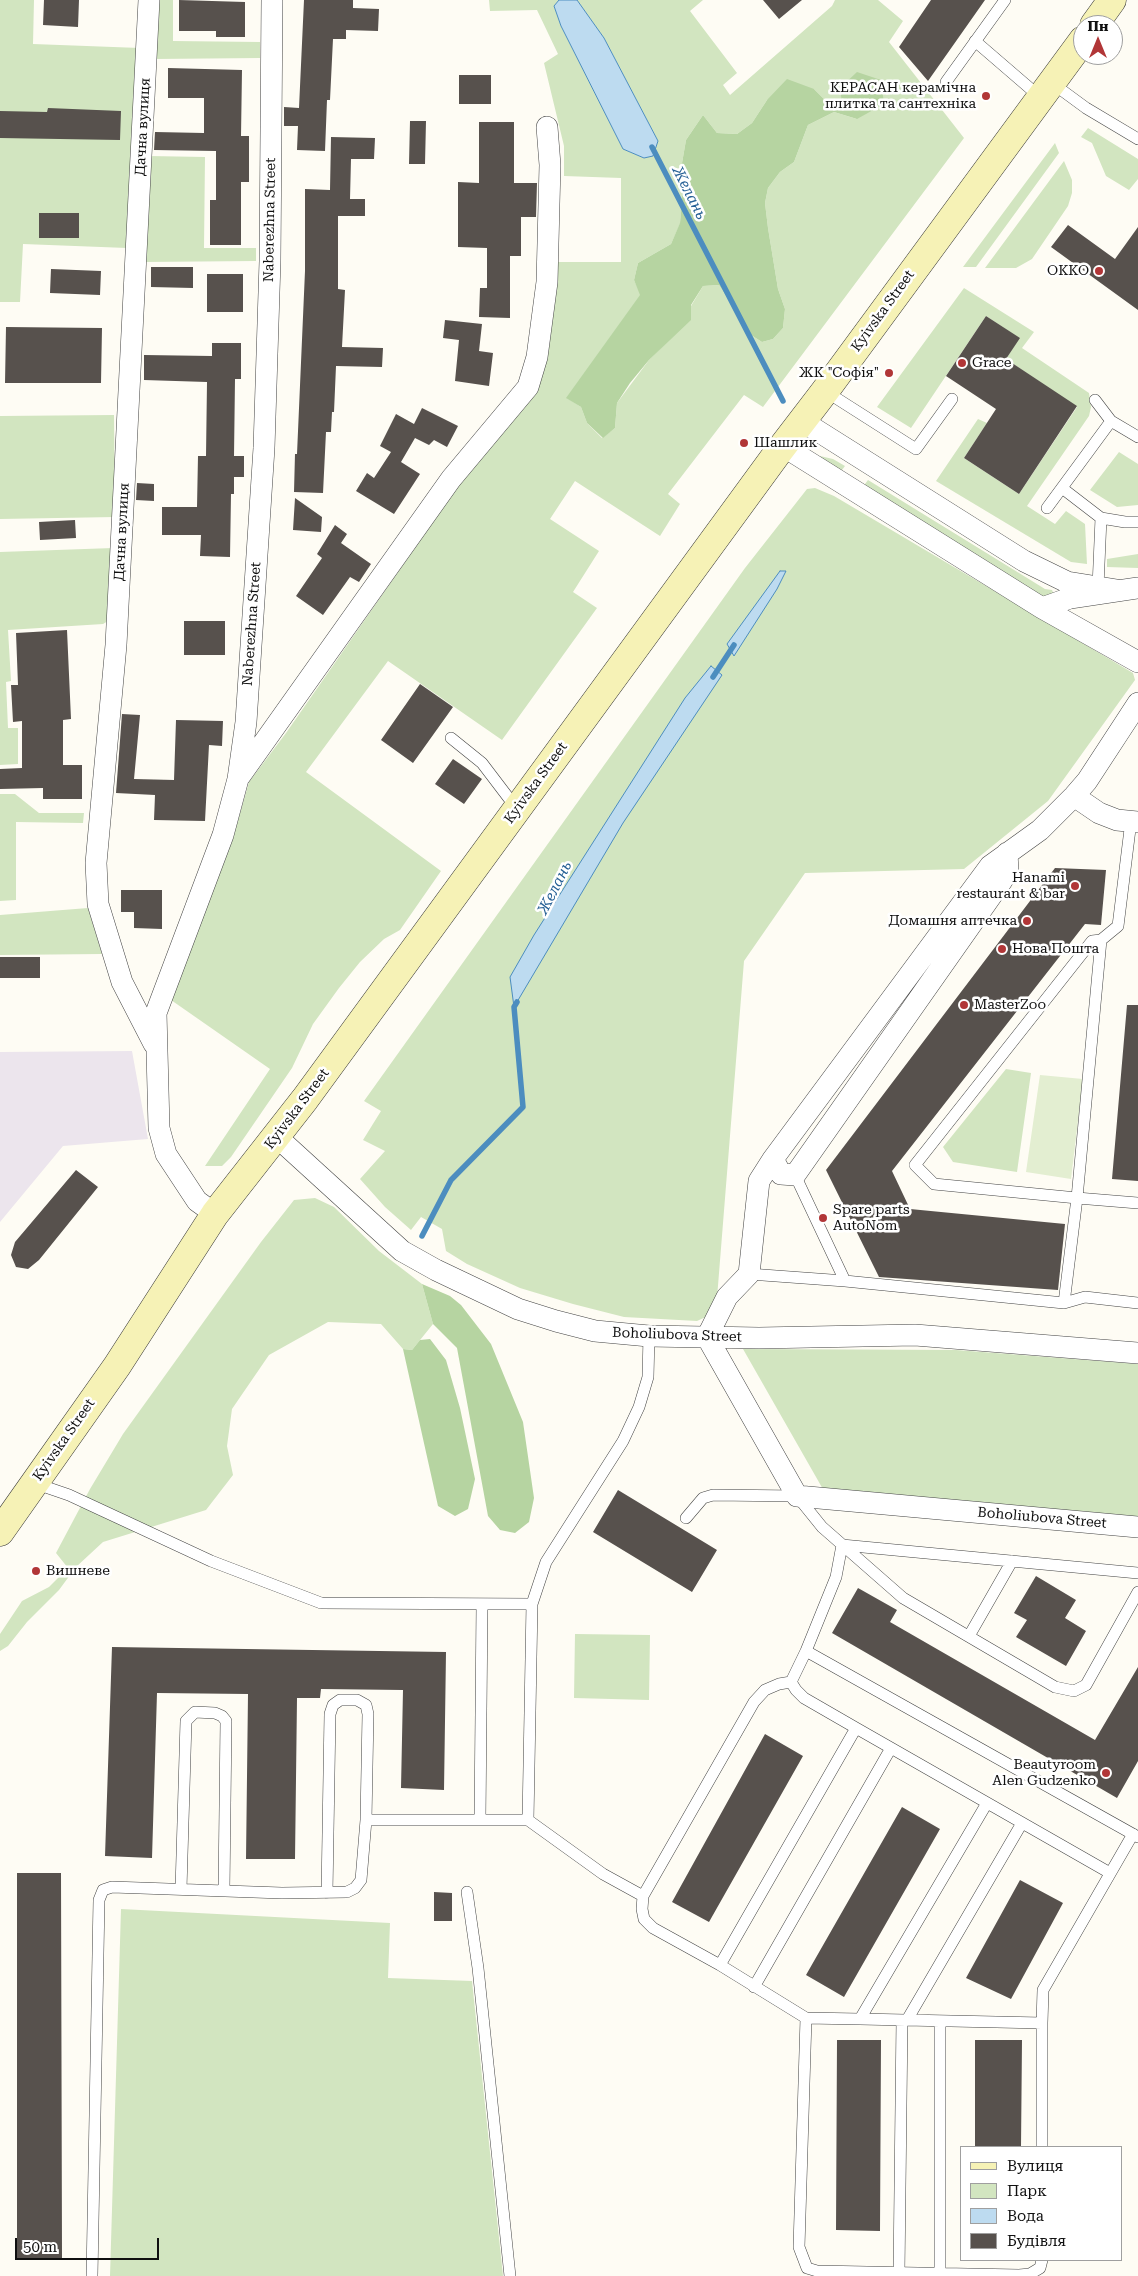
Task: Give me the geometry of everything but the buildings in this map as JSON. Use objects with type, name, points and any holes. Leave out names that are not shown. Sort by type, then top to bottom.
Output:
[{"type":"main road","points":[[1101,15],[1112,0]]},
{"type":"main road","name":"Kyivska Street","points":[[3,1524],[117,1366],[215,1214],[277,1137],[1073,54]]},
{"type":"street","name":"Дачна вулиця","points":[[149,0],[116,644],[96,863],[98,904],[122,982],[158,1051]]},
{"type":"street","name":"Naberezhna Street","points":[[215,1214],[197,1201],[166,1154],[159,1128],[156,1013],[223,836],[238,779],[246,722],[264,448],[270,261],[272,0]]},
{"type":"street","points":[[238,779],[451,479],[528,386],[537,357],[547,282],[550,165],[547,127]]},
{"type":"street","points":[[802,421],[1024,561],[1066,582],[1118,588]]},
{"type":"street","points":[[783,446],[1042,608],[1138,662]]},
{"type":"street","points":[[1042,608],[1070,598],[1118,588]]},
{"type":"street","points":[[797,1496],[707,1337],[728,1297],[749,1274],[760,1181],[773,1159],[990,866],[1040,830],[1074,796],[1087,781],[1138,703]]},
{"type":"street","points":[[1074,796],[1099,813],[1117,820],[1134,822]]},
{"type":"street","points":[[773,1159],[781,1174],[795,1175],[1001,882],[1008,871],[1007,853]]},
{"type":"street","name":"Boholiubova Street","points":[[277,1137],[402,1251],[436,1270],[518,1309],[595,1331],[649,1336],[707,1337],[915,1335],[1138,1353]]},
{"type":"street","name":"Boholiubova Street","points":[[797,1496],[1138,1527]]},
{"type":"lane","points":[[946,82],[1005,0]]},
{"type":"lane","points":[[976,41],[1046,90],[1086,108],[1138,139]]},
{"type":"lane","points":[[825,391],[916,450],[952,399]]},
{"type":"lane","points":[[1095,400],[1111,421],[1138,437]]},
{"type":"lane","points":[[1047,508],[1111,421]]},
{"type":"lane","points":[[1062,488],[1101,518],[1138,522]]},
{"type":"lane","points":[[1101,518],[1118,588]]},
{"type":"lane","points":[[451,738],[482,763],[517,809]]},
{"type":"lane","points":[[1134,822],[1118,926],[1101,940],[1092,941],[914,1165],[934,1184],[1138,1203]]},
{"type":"lane","points":[[1064,1303],[1077,1198],[1101,940]]},
{"type":"lane","points":[[795,1175],[845,1281]]},
{"type":"lane","points":[[749,1274],[845,1281],[1064,1303],[1085,1297],[1138,1303]]},
{"type":"lane","points":[[528,1820],[532,1604],[546,1562],[623,1441],[639,1407],[648,1378],[649,1336]]},
{"type":"lane","points":[[34,1483],[69,1495],[211,1561],[321,1603],[532,1604]]},
{"type":"lane","points":[[686,1518],[703,1498],[713,1495],[797,1496],[822,1527],[903,1598],[1055,1688],[1074,1691],[1086,1685],[1138,1592]]},
{"type":"lane","points":[[842,1545],[1138,1573]]},
{"type":"lane","points":[[791,1682],[806,1651],[836,1577],[842,1545]]},
{"type":"lane","points":[[969,1636],[1012,1561]]},
{"type":"lane","points":[[480,1820],[482,1605]]},
{"type":"lane","points":[[806,1651],[1135,1836],[1110,1873],[1042,1990],[1042,2146]]},
{"type":"lane","points":[[791,1682],[804,1698],[1110,1873]]},
{"type":"lane","points":[[791,1682],[778,1684],[765,1690],[754,1702],[643,1896],[642,1909],[644,1919],[653,1928],[720,1965],[806,2018],[1042,2023]]},
{"type":"lane","points":[[92,2276],[99,1900],[102,1890],[112,1887],[327,1893],[347,1892],[355,1888],[361,1880],[366,1820],[368,1714],[366,1705],[358,1700],[340,1700],[333,1705],[330,1714],[327,1893]]},
{"type":"lane","points":[[181,1889],[186,1721],[195,1712],[214,1712],[222,1716],[226,1722],[224,1890]]},
{"type":"lane","points":[[720,1965],[856,1728]]},
{"type":"lane","points":[[754,1987],[891,1748]]},
{"type":"lane","points":[[860,2019],[986,1803]]},
{"type":"lane","points":[[366,1820],[528,1820],[603,1874],[643,1896]]},
{"type":"lane","points":[[899,2273],[904,2020],[1022,1823]]},
{"type":"lane","points":[[467,1892],[478,1968],[510,2276]]},
{"type":"lane","points":[[806,2018],[799,2248],[807,2268],[817,2271],[1030,2274],[1040,2268],[1042,2261]]},
{"type":"lane","points":[[940,2021],[940,2274]]},
{"type":"shaded area","points":[[132,1051],[148,1139],[63,1146],[0,1222],[0,1052]]},
{"type":"green space","points":[[0,0],[34,0],[33,44],[140,48],[127,248],[23,244],[20,302],[0,302]]},
{"type":"green space","points":[[159,0],[173,0],[173,41],[260,42],[260,58],[155,59]]},
{"type":"green space","points":[[489,0],[559,0],[554,6],[561,26],[623,149],[644,158],[658,141],[604,38],[577,0],[703,0],[690,11],[737,73],[723,85],[730,95],[832,6],[835,0],[878,0],[903,21],[889,42],[964,138],[763,407],[744,395],[668,494],[680,504],[660,536],[575,481],[550,519],[599,551],[573,592],[597,608],[502,740],[388,661],[306,772],[441,871],[400,930],[384,939],[360,962],[339,988],[313,1024],[292,1068],[231,1157],[222,1166],[205,1166],[270,1069],[171,1000],[232,841],[249,782],[286,733],[458,486],[538,381],[549,347],[557,262],[621,262],[621,178],[564,176],[564,146],[544,63],[558,54],[537,10],[490,11]],"holes":[[[814,89],[827,102],[842,104],[857,119],[834,112],[808,125],[794,162],[780,172],[768,188],[765,203],[778,289],[785,309],[783,328],[773,339],[762,342],[751,335],[719,285],[703,286],[673,336],[649,360],[617,403],[615,428],[602,438],[587,423],[581,407],[567,398],[641,295],[634,280],[638,263],[671,244],[680,224],[682,201],[681,169],[686,140],[703,115],[717,133],[737,134],[752,123],[767,100]]]},
{"type":"green space","points":[[857,72],[881,80],[884,104],[857,119],[834,112],[808,125],[794,162],[780,172],[768,188],[765,203],[778,289],[785,309],[783,328],[773,339],[762,342],[751,335],[719,285],[703,286],[691,305],[691,320],[649,360],[630,383],[617,403],[615,428],[603,438],[587,423],[581,407],[566,398],[640,295],[634,280],[638,263],[671,244],[680,223],[682,201],[681,169],[686,140],[703,115],[717,133],[737,134],[752,123],[767,100],[787,79],[814,89],[827,102],[842,103],[840,88]]},
{"type":"green space","points":[[1088,128],[1138,159],[1138,179],[1129,190],[1106,176],[1092,143],[1081,137]]},
{"type":"green space","points":[[1055,143],[1059,153],[976,267],[963,267]]},
{"type":"green space","points":[[149,156],[205,157],[204,248],[256,248],[256,261],[143,262]]},
{"type":"green space","points":[[1064,161],[1072,180],[1072,193],[1068,206],[1032,259],[1016,268],[985,268]]},
{"type":"green space","points":[[964,288],[1034,332],[1022,348],[1089,393],[1091,407],[1089,416],[1027,506],[1055,524],[1066,511],[1085,524],[1087,564],[1071,562],[936,481],[978,419],[987,423],[964,458],[1019,494],[1077,407],[1006,359],[1019,338],[986,316],[911,428],[877,407]]},
{"type":"green space","points":[[114,415],[115,517],[0,519],[0,416]]},
{"type":"green space","points":[[1119,452],[1138,464],[1138,505],[1117,507],[1090,490]]},
{"type":"green space","points":[[820,456],[833,459],[845,466],[839,474],[828,467]]},
{"type":"green space","points":[[868,480],[1045,589],[1052,590],[1054,595],[1048,599],[1039,595],[862,488]]},
{"type":"green space","points":[[815,488],[834,496],[1133,673],[1135,680],[1048,801],[964,869],[805,873],[744,961],[717,1298],[710,1315],[697,1321],[624,1317],[520,1288],[467,1264],[446,1251],[442,1229],[421,1217],[411,1230],[385,1207],[360,1179],[385,1151],[363,1140],[381,1111],[364,1101],[745,568],[807,489]]},
{"type":"green space","points":[[113,548],[108,621],[103,624],[8,630],[11,681],[6,682],[8,728],[18,728],[18,764],[0,765],[0,552]]},
{"type":"green space","points":[[1138,554],[1138,568],[1107,567],[1107,559]]},
{"type":"green space","points":[[0,794],[15,794],[39,813],[84,813],[83,823],[16,822],[16,900],[0,901]]},
{"type":"green space","points":[[88,908],[102,954],[0,955],[0,915]]},
{"type":"green space","points":[[1006,1069],[1031,1073],[1017,1172],[953,1162],[943,1147]]},
{"type":"green space","points":[[1040,1075],[1083,1079],[1071,1179],[1026,1172]]},
{"type":"green space","points":[[315,1198],[334,1207],[379,1251],[422,1284],[433,1324],[412,1350],[403,1349],[381,1324],[328,1322],[269,1355],[232,1409],[227,1446],[233,1475],[206,1510],[103,1542],[76,1567],[59,1590],[27,1622],[8,1646],[0,1651],[0,1634],[22,1601],[49,1587],[68,1568],[56,1553],[90,1489],[123,1434],[261,1242],[294,1200]]},
{"type":"green space","points":[[422,1284],[450,1296],[461,1305],[491,1344],[523,1422],[534,1498],[529,1522],[515,1533],[500,1530],[488,1516],[457,1348],[433,1324]]},
{"type":"green space","points":[[430,1339],[446,1360],[460,1408],[475,1479],[468,1509],[455,1516],[438,1506],[403,1349],[412,1350],[420,1340]]},
{"type":"green space","points":[[743,1349],[956,1350],[1138,1364],[1138,1517],[824,1491]]},
{"type":"green space","points":[[575,1634],[650,1635],[649,1700],[574,1698]]},
{"type":"green space","points":[[121,1909],[390,1923],[388,1978],[472,1981],[503,2276],[110,2276]]},
{"type":"water","points":[[559,0],[577,0],[604,38],[658,141],[653,156],[644,158],[623,149],[561,26],[554,6]]},
{"type":"water","points":[[780,571],[786,571],[777,589],[734,656],[727,644]]},
{"type":"water","points":[[711,666],[722,675],[623,823],[514,1007],[510,977],[534,935],[685,698]]},
{"type":"waterway","name":"Желань","points":[[652,147],[783,401]]},
{"type":"waterway","name":"Желань","points":[[713,677],[734,645]]},
{"type":"waterway","name":"Желань","points":[[422,1236],[451,1180],[523,1107],[514,1007],[517,1002]]},
{"type":"place","name":"КЕРАСАН керамічна плитка та сантехніка","points":[[986,96]]},
{"type":"place","name":"OKKO","points":[[1099,271]]},
{"type":"place","name":"Grace","points":[[962,363]]},
{"type":"place","name":"ЖК \"Софія\"","points":[[889,373]]},
{"type":"place","name":"Шашлик","points":[[744,443]]},
{"type":"place","name":"Hanami restaurant & bar","points":[[1075,886]]},
{"type":"place","name":"Домашня аптечка","points":[[1027,921]]},
{"type":"place","name":"Нова Пошта","points":[[1002,949]]},
{"type":"place","name":"MasterZoo","points":[[964,1005]]},
{"type":"place","name":"Spare parts AutoNom","points":[[823,1218]]},
{"type":"place","name":"Вишневе","points":[[36,1571]]},
{"type":"place","name":"Beautyroom Alen Gudzenko","points":[[1106,1773]]}]
